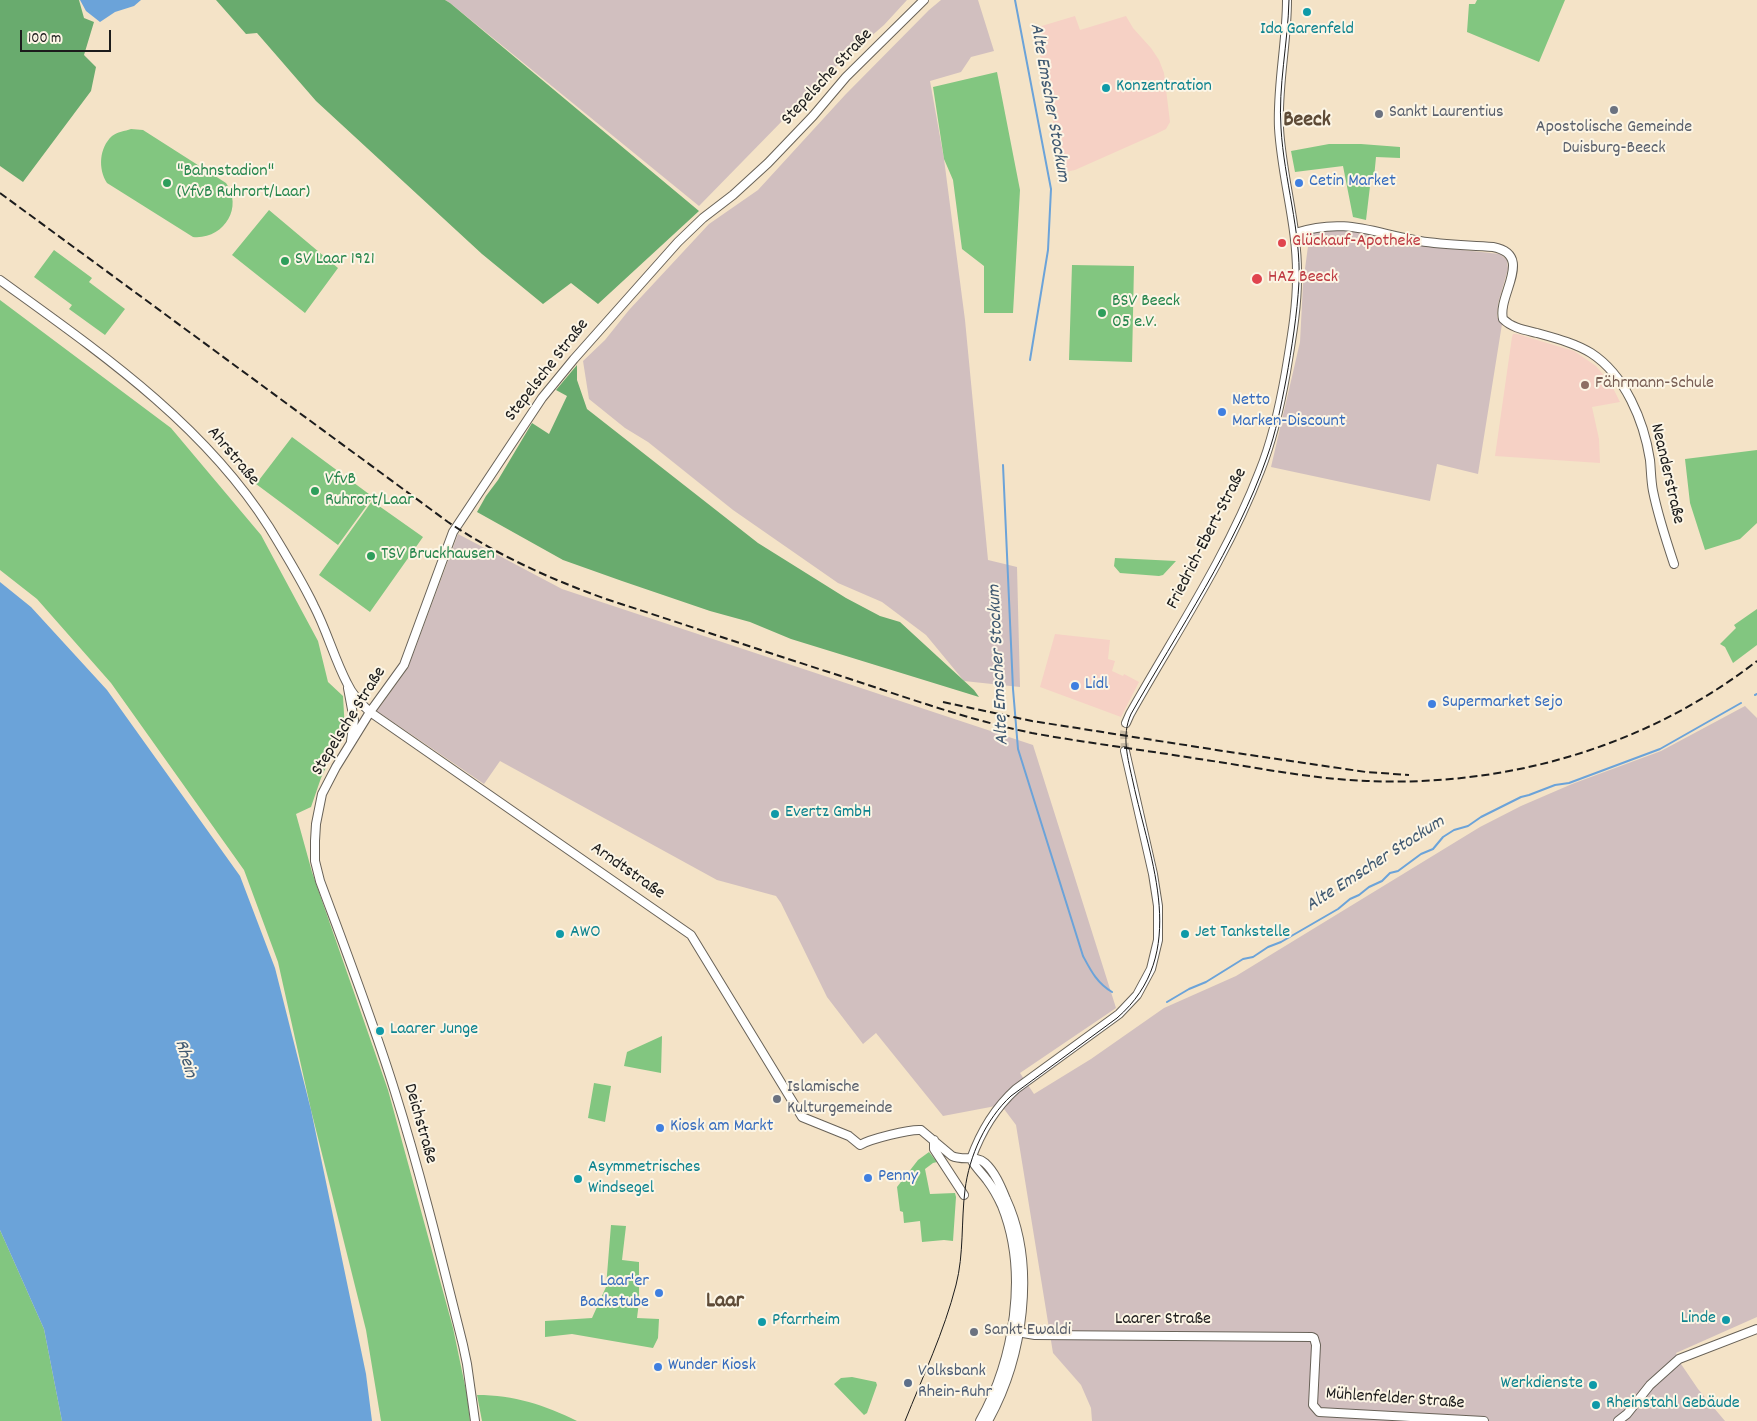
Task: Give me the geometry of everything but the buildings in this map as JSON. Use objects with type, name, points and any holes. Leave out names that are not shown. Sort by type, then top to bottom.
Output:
[{"type":"street","name":"Stepelsche Straße","points":[[314,841],[322,794],[336,767],[370,712],[404,665],[453,532],[542,398],[574,359],[678,242],[703,218],[750,181],[813,116],[846,77],[924,0]]},
{"type":"street","name":"Friedrich-Ebert-Straße","points":[[1126,723],[1230,538],[1261,469],[1275,426],[1293,332],[1298,280],[1295,233],[1279,129],[1287,0]]},
{"type":"street","name":"Neanderstraße","points":[[1295,233],[1329,226],[1351,226],[1422,241],[1493,247],[1509,255],[1514,266],[1502,306],[1503,319],[1507,323],[1575,345],[1590,352],[1608,367],[1619,380],[1640,426],[1650,459],[1652,489],[1674,564]]},
{"type":"street","name":"Ahrstraße","points":[[0,280],[76,335],[156,400],[186,426],[224,466],[270,529],[314,606],[347,684],[360,703],[370,712]]},
{"type":"street","points":[[347,684],[354,720],[351,743]]},
{"type":"street","name":"Arndtstraße","points":[[370,712],[691,935],[802,1117],[849,1136],[860,1145],[868,1140],[917,1130],[926,1132],[934,1140]]},
{"type":"street","points":[[971,1158],[984,1129],[1006,1098],[1120,1014],[1137,995],[1151,969],[1158,940],[1158,906],[1125,751]]},
{"type":"street","name":"Deichstraße","points":[[314,841],[315,861],[320,881],[395,1091],[433,1226],[467,1364],[475,1421]]},
{"type":"street","points":[[934,1140],[958,1158],[971,1158],[985,1163],[994,1176],[1010,1208],[1015,1222],[1022,1262],[1022,1310],[1001,1372],[980,1421]]},
{"type":"street","points":[[934,1140],[934,1149],[964,1195]]},
{"type":"street","points":[[1618,1421],[1627,1414],[1650,1385],[1679,1359],[1757,1329]]},
{"type":"street","points":[[988,1421],[1009,1374],[1015,1332]]},
{"type":"street","name":"Laarer Straße","points":[[1015,1332],[1035,1335],[1314,1338]]},
{"type":"street","name":"Mühlenfelder Straße","points":[[1314,1338],[1316,1345],[1313,1405],[1319,1412],[1484,1421]]},
{"type":"shaded area","points":[[445,0],[907,0],[884,25],[831,71],[699,206]]},
{"type":"shaded area","points":[[941,0],[978,0],[994,51],[971,57],[961,72],[930,81],[944,159],[965,320],[988,560],[1017,567],[1020,687],[964,681],[926,635],[882,602],[838,583],[733,510],[648,442],[625,428],[589,399],[583,361],[605,340],[629,310],[709,224],[758,190],[845,95]]},
{"type":"shaded area","points":[[1075,16],[1080,30],[1126,16],[1133,28],[1159,60],[1164,73],[1170,122],[1166,129],[1156,134],[1075,170],[1060,173],[1053,122],[1035,28]]},
{"type":"shaded area","points":[[1333,228],[1416,245],[1500,254],[1507,260],[1508,269],[1498,304],[1497,317],[1502,324],[1478,474],[1437,464],[1430,501],[1271,467],[1300,342],[1303,284],[1310,231]]},
{"type":"shaded area","points":[[1513,334],[1574,351],[1596,366],[1611,384],[1620,402],[1592,407],[1599,439],[1600,463],[1495,456]]},
{"type":"shaded area","points":[[458,534],[562,589],[1033,745],[1116,1008],[1020,1073],[1034,1094],[1091,1059],[1164,1008],[1236,976],[1480,827],[1521,806],[1572,784],[1661,751],[1745,706],[1757,718],[1757,1317],[1676,1353],[1698,1389],[1725,1421],[1092,1421],[1091,1408],[1081,1385],[1053,1353],[1016,1125],[1001,1105],[943,1116],[876,1033],[863,1044],[827,997],[776,896],[717,880],[500,761],[484,784],[377,711],[408,668]]},
{"type":"shaded area","points":[[1055,634],[1110,640],[1108,659],[1115,661],[1112,671],[1123,676],[1124,674],[1139,682],[1121,717],[1040,687]]},
{"type":"green space","points":[[0,0],[79,0],[84,18],[94,22],[84,55],[96,67],[91,91],[23,182],[0,166]]},
{"type":"green space","points":[[216,0],[445,0],[699,211],[598,304],[571,283],[543,304],[482,254],[316,101],[257,33],[246,34]]},
{"type":"green space","points":[[1477,0],[1565,0],[1539,62],[1467,32],[1469,4],[1475,4]]},
{"type":"green space","points":[[997,72],[1020,190],[1013,313],[984,313],[984,266],[962,249],[953,180],[944,159],[933,87]]},
{"type":"green space","name":"\"Bahnstadion\" (VfvB Ruhrort/Laar)","points":[[131,129],[143,130],[226,183],[233,202],[228,220],[221,228],[204,237],[193,237],[107,183],[101,165],[104,146],[112,136]]},
{"type":"green space","points":[[1329,144],[1400,147],[1400,158],[1376,157],[1374,178],[1371,178],[1366,220],[1353,217],[1343,166],[1295,172],[1291,151]]},
{"type":"green space","name":"SV Laar 1921","points":[[269,210],[338,268],[305,313],[232,255]]},
{"type":"green space","points":[[54,250],[92,278],[89,282],[125,309],[105,335],[69,309],[72,305],[34,277]]},
{"type":"green space","name":"BSV Beeck 05 e.V.","points":[[1072,265],[1134,266],[1132,362],[1069,360]]},
{"type":"green space","points":[[0,300],[171,428],[261,535],[318,641],[328,682],[343,696],[345,731],[321,778],[311,807],[296,814],[312,872],[388,1090],[453,1328],[467,1395],[470,1421],[381,1421],[366,1330],[311,1110],[278,962],[244,870],[111,683],[37,599],[0,570]]},
{"type":"green space","points":[[577,365],[577,380],[587,409],[758,543],[846,598],[880,616],[900,622],[974,690],[979,697],[791,639],[750,622],[710,611],[563,560],[477,512],[532,423],[549,434],[567,396],[556,390]]},
{"type":"green space","name":"VfvB Ruhrort/Laar","points":[[292,437],[373,497],[338,545],[256,484]]},
{"type":"green space","points":[[1757,450],[1757,523],[1740,539],[1705,550],[1690,503],[1685,459]]},
{"type":"green space","name":"TSV Bruckhausen","points":[[372,501],[423,537],[370,612],[319,575]]},
{"type":"green space","points":[[1115,558],[1176,561],[1163,575],[1159,576],[1120,573],[1114,566]]},
{"type":"green space","points":[[1757,609],[1757,645],[1733,663],[1725,647],[1720,644],[1736,628],[1734,625]]},
{"type":"green space","points":[[662,1036],[661,1073],[624,1066],[627,1052]]},
{"type":"green space","points":[[594,1083],[611,1086],[605,1122],[588,1118]]},
{"type":"green space","points":[[929,1152],[937,1162],[925,1169],[930,1194],[955,1193],[953,1241],[922,1242],[920,1221],[904,1223],[903,1212],[900,1211],[897,1187],[918,1160]]},
{"type":"green space","points":[[611,1225],[626,1226],[622,1260],[639,1262],[637,1318],[659,1319],[658,1338],[653,1348],[572,1334],[545,1337],[545,1321],[592,1318],[606,1287]]},
{"type":"green space","points":[[0,1230],[44,1329],[62,1421],[0,1421]]},
{"type":"green space","points":[[852,1377],[876,1382],[877,1385],[867,1413],[864,1415],[834,1384],[841,1378]]},
{"type":"green space","points":[[477,1395],[491,1395],[529,1402],[577,1421],[482,1421]]},
{"type":"water","points":[[80,0],[141,0],[134,6],[115,12],[100,22],[86,11]]},
{"type":"water","name":"Rhein","points":[[0,582],[31,607],[107,690],[240,876],[275,968],[311,1110],[366,1374],[372,1421],[62,1421],[44,1329],[0,1230]]},
{"type":"waterway","name":"Alte Emscher Stockum","points":[[1015,0],[1051,189],[1048,250],[1030,360]]},
{"type":"waterway","name":"Alte Emscher Stockum","points":[[1003,465],[1013,689],[1018,749],[1083,956],[1098,981],[1112,992]]},
{"type":"waterway","name":"Alte Emscher Stockum","points":[[1167,1002],[1189,989],[1206,982],[1243,959],[1253,957],[1268,947],[1281,942],[1338,909],[1350,899],[1382,881],[1390,873],[1398,871],[1421,854],[1433,849],[1443,837],[1454,830],[1468,826],[1481,817],[1521,797],[1555,785],[1569,783],[1660,749],[1741,703]]},
{"type":"tunnel","points":[[1125,751],[1124,733],[1126,723]]},
{"type":"tram line","points":[[905,1421],[939,1337],[956,1285],[959,1273],[967,1177],[980,1139],[994,1116],[1011,1096],[1117,1018],[1140,993],[1153,965],[1159,936],[1159,906],[1155,875],[1128,756],[1126,731],[1131,714],[1205,588],[1239,523],[1267,457],[1280,409],[1292,343],[1299,282],[1295,224],[1285,167],[1280,112],[1289,0]]},
{"type":"railway","points":[[0,193],[448,522],[505,556],[544,575],[606,599],[985,722],[1053,737],[1346,780],[1419,781],[1471,777],[1523,768],[1573,756],[1622,738],[1669,717],[1714,691],[1757,661]]},
{"type":"railway","points":[[943,702],[1032,721],[1223,751],[1366,772],[1409,775]]},
{"type":"place","name":"Ida Garenfeld","points":[[1307,12]]},
{"type":"place","name":"Konzentration","points":[[1106,88]]},
{"type":"place","name":"Apostolische Gemeinde Duisburg-Beeck","points":[[1614,110]]},
{"type":"place","name":"Sankt Laurentius","points":[[1379,114]]},
{"type":"place","name":"\"Bahnstadion\" (VfvB Ruhrort/Laar)","points":[[167,183]]},
{"type":"place","name":"Cetin Market","points":[[1299,183]]},
{"type":"place","name":"Glückauf-Apotheke","points":[[1282,243]]},
{"type":"place","name":"SV Laar 1921","points":[[285,261]]},
{"type":"place","name":"HAZ Beeck","points":[[1257,279]]},
{"type":"place","name":"BSV Beeck 05 e.V.","points":[[1102,313]]},
{"type":"place","name":"Fährmann-Schule","points":[[1585,385]]},
{"type":"place","name":"Netto Marken-Discount","points":[[1222,412]]},
{"type":"place","name":"VfvB Ruhrort/Laar","points":[[315,491]]},
{"type":"place","name":"TSV Bruckhausen","points":[[371,556]]},
{"type":"place","name":"Lidl","points":[[1075,686]]},
{"type":"place","name":"Supermarket Sejo","points":[[1432,704]]},
{"type":"place","name":"Evertz GmbH","points":[[775,814]]},
{"type":"place","name":"AWO","points":[[560,934]]},
{"type":"place","name":"Jet Tankstelle","points":[[1185,934]]},
{"type":"place","name":"Laarer Junge","points":[[380,1031]]},
{"type":"place","name":"Islamische Kulturgemeinde","points":[[777,1099]]},
{"type":"place","name":"Kiosk am Markt","points":[[660,1128]]},
{"type":"place","name":"Penny","points":[[868,1178]]},
{"type":"place","name":"Asymmetrisches Windsegel","points":[[578,1179]]},
{"type":"place","name":"Laar'er Backstube","points":[[659,1293]]},
{"type":"place","name":"Linde","points":[[1726,1320]]},
{"type":"place","name":"Pfarrheim","points":[[762,1322]]},
{"type":"place","name":"Sankt Ewaldi","points":[[974,1332]]},
{"type":"place","name":"Wunder Kiosk","points":[[658,1367]]},
{"type":"place","name":"Volksbank Rhein-Ruhr","points":[[908,1383]]},
{"type":"place","name":"Werkdienste","points":[[1593,1385]]},
{"type":"place","name":"Rheinstahl Gebäude","points":[[1596,1405]]},
{"type":"district","name":"Beeck","points":[[1307,122]]},
{"type":"district","name":"Laar","points":[[725,1303]]}]
